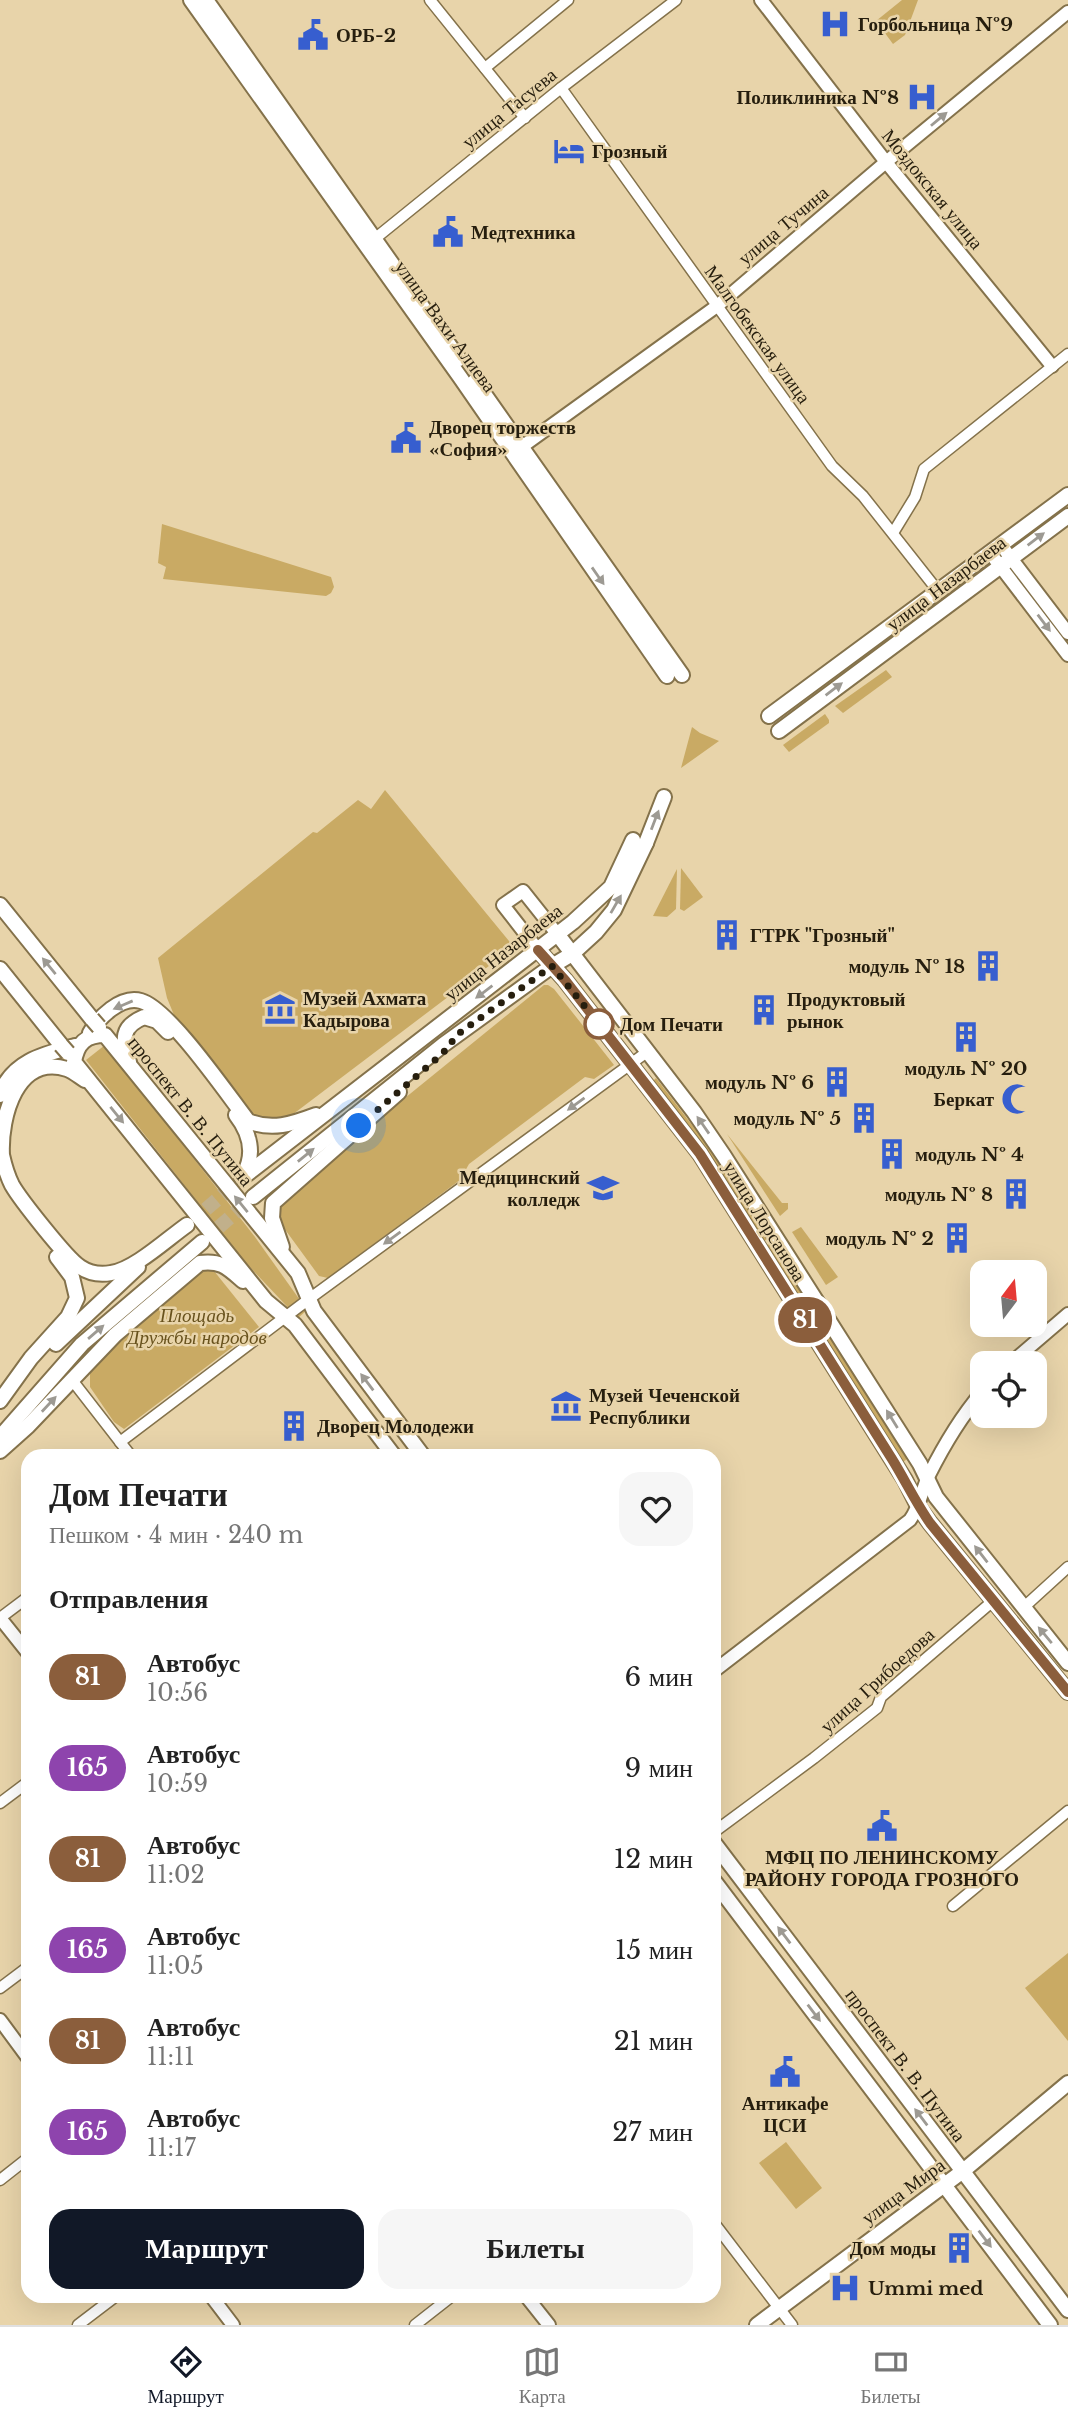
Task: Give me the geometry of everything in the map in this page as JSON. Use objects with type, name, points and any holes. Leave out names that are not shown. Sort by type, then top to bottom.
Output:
[{"type":"main road","name":"улица Вахи Алиева","points":[[191,0],[682,675]]},
{"type":"main road","name":"улица Вахи Алиева","points":[[206,0],[370,243]]},
{"type":"main road","name":"улица Вахи Алиева","points":[[517,450],[667,676]]},
{"type":"main road","name":"улица Назарбаева","points":[[769,716],[1068,495]]},
{"type":"main road","name":"улица Назарбаева","points":[[779,731],[1068,516]]},
{"type":"main road","points":[[639,842],[664,797]]},
{"type":"main road","name":"улица Назарбаева","points":[[131,1066],[124,1043],[126,1032],[132,1022],[144,1017],[157,1021],[172,1036],[246,1131],[251,1153],[250,1162],[242,1178],[558,935],[611,887],[639,842]]},
{"type":"main road","name":"улица Назарбаева","points":[[253,1197],[458,1034],[572,954],[596,932],[614,910],[639,842]]},
{"type":"main road","points":[[0,905],[83,1040],[92,1084]]},
{"type":"main road","name":"улица Лорсанова","points":[[558,935],[724,1156],[928,1478],[936,1497],[1068,1662]]},
{"type":"main road","name":"улица Лорсанова","points":[[538,950],[631,1064],[707,1165],[898,1469],[919,1507],[1068,1692]]},
{"type":"main road","points":[[0,969],[83,1040]]},
{"type":"main road","points":[[0,1095],[11,1074],[31,1059],[83,1040],[96,1021],[123,1002],[138,1000],[165,1015],[248,1121],[273,1127],[327,1111]]},
{"type":"main road","points":[[286,1258],[272,1218],[273,1203],[443,1053],[458,1034]]},
{"type":"main road","name":"проспект В. В. Путина","points":[[83,1040],[131,1066],[298,1273],[314,1311],[418,1449]]},
{"type":"main road","points":[[0,1402],[100,1301],[187,1225],[129,1267],[108,1274],[93,1273],[73,1263],[12,1185],[2,1157],[2,1118],[18,1085],[29,1073],[47,1068],[66,1069],[92,1084],[266,1301]]},
{"type":"main road","points":[[0,1181],[72,1277],[78,1298],[68,1317],[31,1358],[0,1402]]},
{"type":"main road","points":[[0,1437],[82,1343],[202,1242]]},
{"type":"main road","points":[[0,1451],[22,1432],[115,1335],[200,1263],[212,1261],[219,1263],[295,1325],[389,1449]]},
{"type":"main road","name":"проспект В. В. Путина","points":[[721,1852],[1068,2310]]},
{"type":"main road","points":[[721,1890],[1050,2325]]},
{"type":"main road","name":"улица Мира","points":[[757,2325],[962,2171],[1068,2083]]},
{"type":"street","points":[[430,0],[525,118]]},
{"type":"street","points":[[485,68],[568,0]]},
{"type":"street","name":"улица Тасуева","points":[[370,243],[561,88],[676,0]]},
{"type":"street","name":"Моздокская улица","points":[[761,0],[886,162],[1052,366]]},
{"type":"street","name":"улица Тучина","points":[[517,450],[717,306],[1068,12]]},
{"type":"street","name":"Малгобекская улица","points":[[561,88],[832,466],[863,496],[937,591]]},
{"type":"street","points":[[893,533],[915,497],[924,469],[1068,354]]},
{"type":"street","points":[[995,549],[1068,633]]},
{"type":"street","points":[[1006,562],[1068,655]]},
{"type":"street","points":[[538,950],[503,905],[523,891],[558,935]]},
{"type":"street","points":[[120,1442],[353,1266],[647,1052]]},
{"type":"street","points":[[1025,1351],[1068,1314]]},
{"type":"street","points":[[72,1380],[126,1449]]},
{"type":"street","points":[[721,1666],[910,1520],[919,1507],[928,1478],[960,1418],[970,1406]]},
{"type":"street","points":[[1023,1608],[1068,1567]]},
{"type":"street","name":"улица Грибоедова","points":[[721,1827],[877,1708],[884,1695],[993,1601]]},
{"type":"street","points":[[21,1602],[0,1618],[21,1644]]},
{"type":"street","points":[[0,1803],[21,1787]]},
{"type":"street","points":[[953,1906],[1068,1811]]},
{"type":"street","points":[[0,1988],[21,1972]]},
{"type":"street","points":[[0,2020],[21,2048]]},
{"type":"street","points":[[0,2179],[21,2163]]},
{"type":"street","points":[[721,2232],[792,2325]]},
{"type":"street","points":[[78,2325],[107,2303]]},
{"type":"street","points":[[216,2303],[233,2325]]},
{"type":"street","points":[[415,2325],[443,2303]]},
{"type":"street","points":[[532,2303],[549,2325]]},
{"type":"green space","points":[[902,0],[918,0],[905,35],[893,44],[876,21]]},
{"type":"green space","points":[[162,524],[331,577],[334,587],[326,596],[163,579],[166,567],[158,563]]},
{"type":"green space","points":[[886,670],[892,677],[843,713],[835,706]]},
{"type":"green space","points":[[825,714],[829,723],[789,752],[783,745]]},
{"type":"green space","points":[[692,727],[719,741],[681,768]]},
{"type":"green space","points":[[385,790],[514,947],[288,1118],[265,1121],[248,1113],[179,1027],[167,998],[158,958],[313,832],[317,833],[358,800],[371,809]]},
{"type":"green space","points":[[681,868],[703,897],[684,911],[680,909]]},
{"type":"green space","points":[[677,869],[676,909],[667,917],[653,916]]},
{"type":"green space","points":[[544,985],[554,989],[614,1065],[594,1079],[585,1077],[469,1164],[460,1180],[328,1278],[319,1276],[273,1213],[293,1189]]},
{"type":"green space","points":[[105,1045],[255,1237],[307,1310],[298,1318],[243,1260],[86,1060]]},
{"type":"green space","points":[[656,1078],[715,1155],[768,1239],[764,1241],[711,1157],[652,1082]]},
{"type":"green space","points":[[727,1134],[782,1203],[788,1203],[788,1209],[780,1216]]},
{"type":"green space","points":[[801,1227],[838,1277],[826,1285],[792,1232]]},
{"type":"green space","points":[[771,1243],[907,1459],[903,1462],[766,1245]]},
{"type":"green space","name":"Площадь Дружбы народов","points":[[210,1266],[259,1327],[124,1429],[114,1422],[90,1387],[90,1367],[121,1335]]},
{"type":"green space","points":[[1068,1953],[1068,2041],[1025,1988]]},
{"type":"green space","points":[[786,2142],[822,2188],[796,2209],[759,2163]]},
{"type":"tunnel","points":[[190,1223],[242,1178]]},
{"type":"tunnel","points":[[203,1241],[251,1199]]},
{"type":"bus line","name":"81","points":[[538,950],[565,980],[700,1154],[930,1523],[1068,1692]]},
{"type":"place","name":"Горбольница №9","points":[[835,24]]},
{"type":"place","name":"ОРБ-2","points":[[313,35]]},
{"type":"place","name":"Поликлиника №8","points":[[922,97]]},
{"type":"place","name":"Грозный","points":[[569,151]]},
{"type":"place","name":"Медтехника","points":[[448,232]]},
{"type":"place","name":"Дворец торжеств «София»","points":[[406,438]]},
{"type":"place","name":"ГТРК \"Грозный\"","points":[[727,935]]},
{"type":"place","name":"модуль № 18","points":[[988,966]]},
{"type":"place","name":"Музей Ахмата Кадырова","points":[[280,1009]]},
{"type":"place","name":"Продуктовый рынок","points":[[764,1010]]},
{"type":"place","name":"Дом Печати","points":[[599,1024]]},
{"type":"place","name":"модуль № 20","points":[[966,1037]]},
{"type":"place","name":"модуль № 6","points":[[837,1082]]},
{"type":"place","name":"Беркат","points":[[1017,1099]]},
{"type":"place","name":"модуль № 5","points":[[864,1118]]},
{"type":"place","name":"модуль № 4","points":[[892,1154]]},
{"type":"place","name":"Медицинский колледж","points":[[603,1188]]},
{"type":"place","name":"модуль № 8","points":[[1016,1194]]},
{"type":"place","name":"модуль № 2","points":[[957,1238]]},
{"type":"place","name":"Музей Чеченской Республики","points":[[566,1406]]},
{"type":"place","name":"Дворец Молодежи","points":[[294,1426]]},
{"type":"place","name":"МФЦ ПО ЛЕНИНСКОМУ РАЙОНУ ГОРОДА ГРОЗНОГО","points":[[882,1826]]},
{"type":"place","name":"Антикафе ЦСИ","points":[[785,2072]]},
{"type":"place","name":"Дом моды","points":[[959,2248]]},
{"type":"place","name":"Ummi med","points":[[845,2288]]},
{"type":"route","points":[[359,1126],[443,1053],[458,1034],[552,966],[599,1024]]}]
